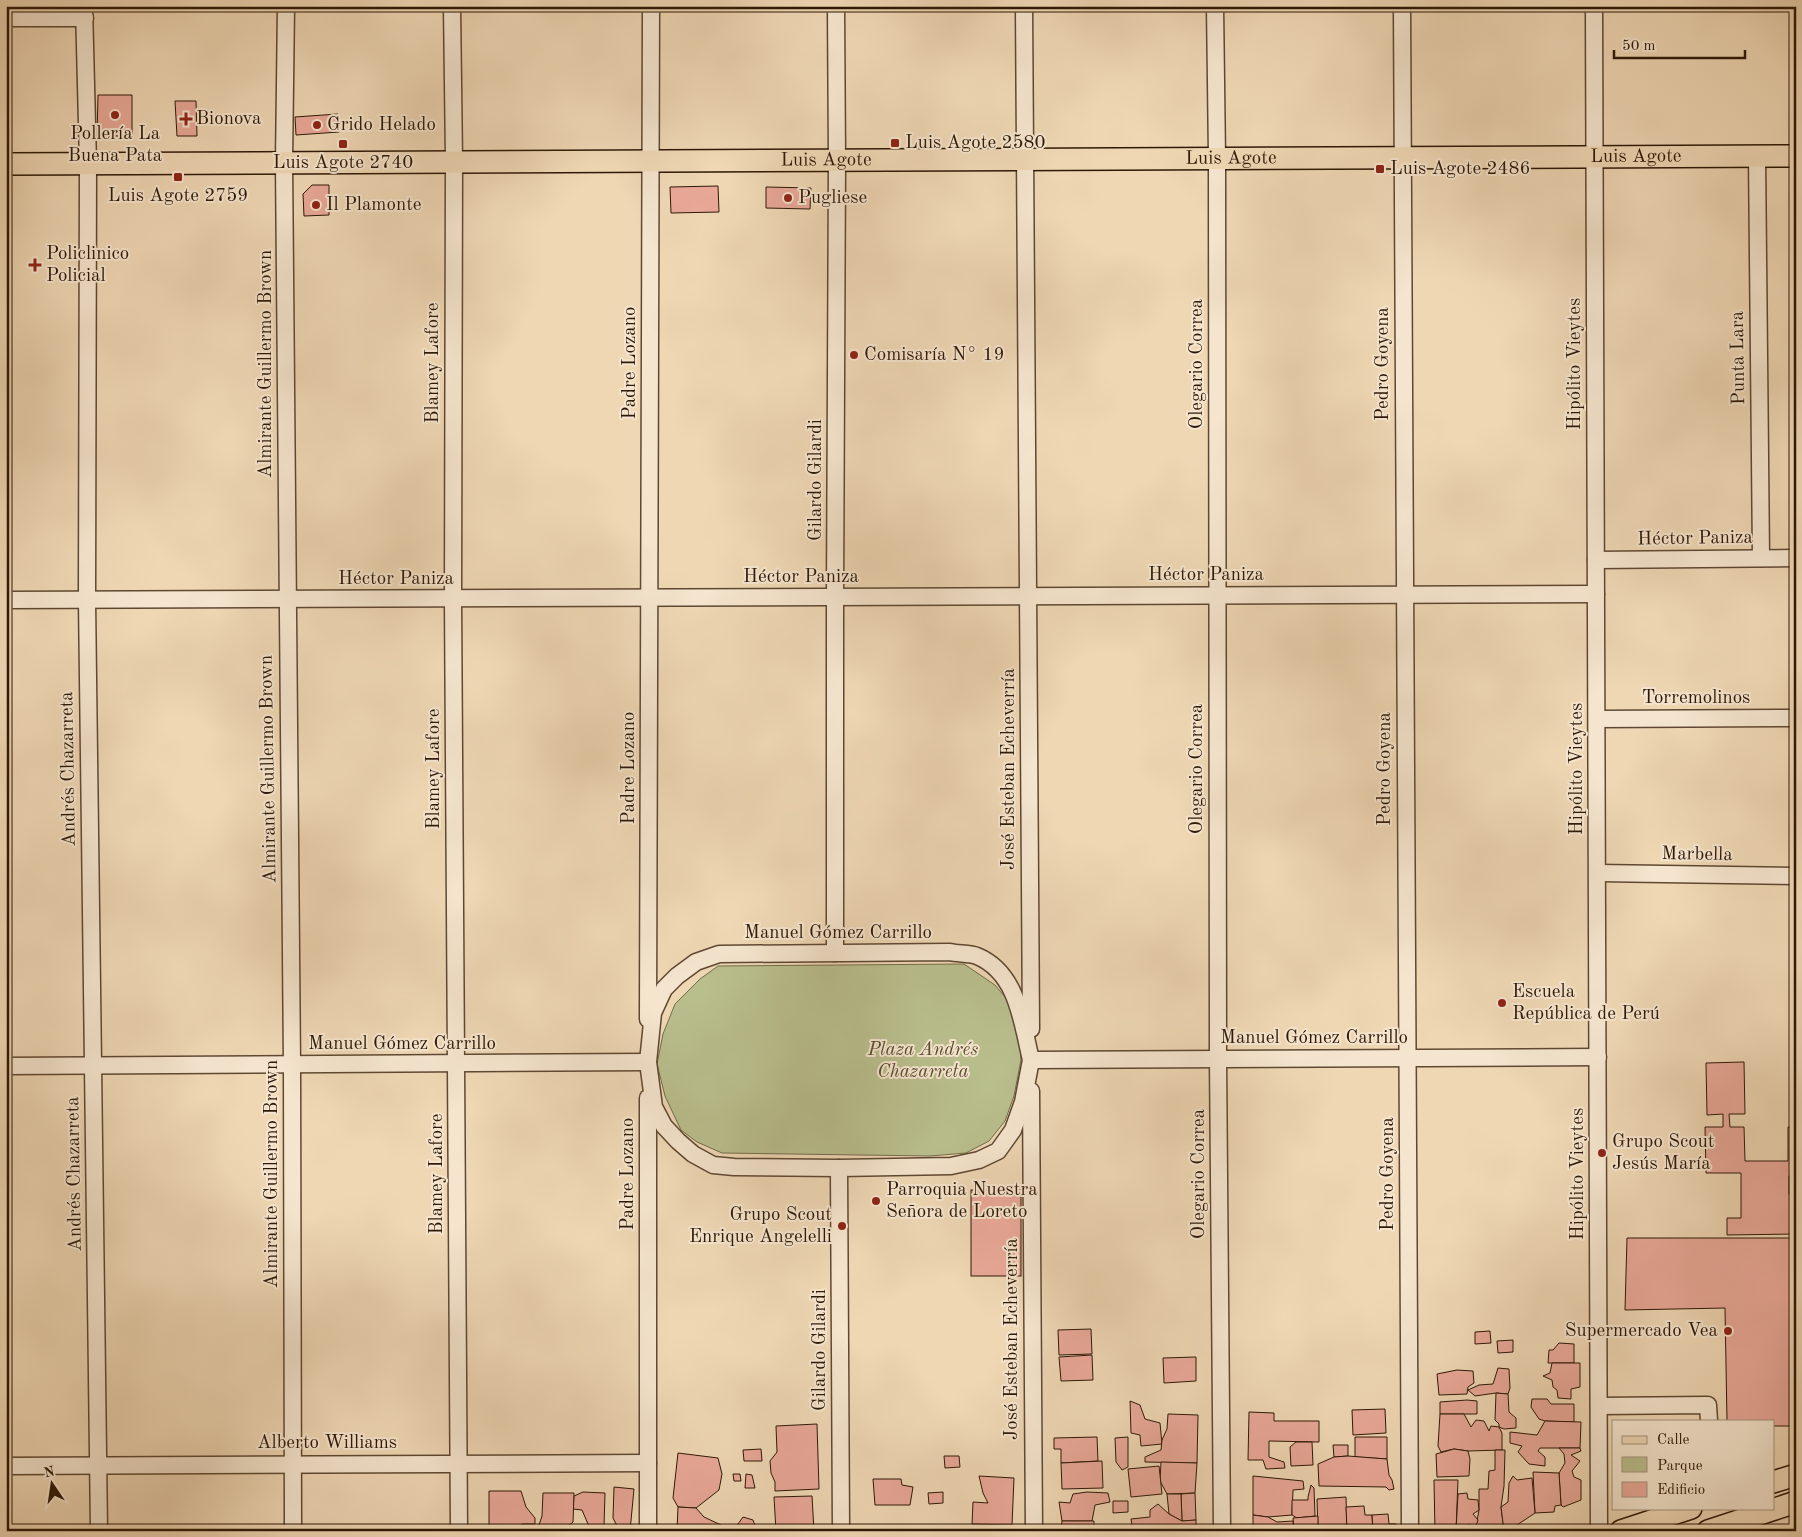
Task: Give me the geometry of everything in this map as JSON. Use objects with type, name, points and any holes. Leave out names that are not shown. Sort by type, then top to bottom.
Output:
[{"type":"main road","name":"Luis Agote","points":[[6,164],[1796,156]]},
{"type":"main road","points":[[1774,1482],[1796,1475]]},
{"type":"main road","points":[[1774,1509],[1796,1502]]},
{"type":"main road","points":[[1621,1531],[1685,1510]]},
{"type":"main road","points":[[1708,1531],[1772,1510]]},
{"type":"street","name":"Almirante Guillermo Brown","points":[[286,6],[284,162],[292,1065],[293,1531]]},
{"type":"street","name":"Blamey Lafore","points":[[452,6],[454,162],[453,599],[459,1531]]},
{"type":"street","name":"Padre Lozano","points":[[648,1531],[651,6]]},
{"type":"street","name":"Gilardo Gilardi","points":[[836,6],[836,953]]},
{"type":"street","name":"José Esteban Echeverría","points":[[1024,6],[1034,1531]]},
{"type":"street","name":"Olegario Correa","points":[[1215,6],[1217,158],[1218,1059],[1222,1531]]},
{"type":"street","name":"Pedro Goyena","points":[[1402,6],[1410,1531]]},
{"type":"street","name":"Hipólito Vieytes","points":[[1594,6],[1600,1531]]},
{"type":"street","points":[[6,18],[85,12]]},
{"type":"street","name":"Andrés Chazarreta","points":[[85,12],[88,164],[87,600],[99,1531]]},
{"type":"street","name":"Punta Lara","points":[[1757,156],[1762,558]]},
{"type":"street","name":"Héctor Paniza","points":[[1596,560],[1796,558]]},
{"type":"street","name":"Héctor Paniza","points":[[6,600],[1596,594]]},
{"type":"street","name":"Torremolinos","points":[[1597,719],[1796,718]]},
{"type":"street","name":"Marbella","points":[[1598,873],[1796,876]]},
{"type":"street","name":"Manuel Gómez Carrillo","points":[[950,952],[977,956],[997,970],[1010,985],[1019,1008],[1031,1060],[1023,1102],[1013,1130],[998,1151],[979,1160],[951,1166],[734,1167],[713,1165],[692,1154],[664,1126],[654,1107],[648,1062],[653,1013],[664,989],[677,976],[696,962],[719,954],[836,953],[950,952]]},
{"type":"street","name":"Manuel Gómez Carrillo","points":[[1031,1060],[1598,1057]]},
{"type":"street","name":"Manuel Gómez Carrillo","points":[[6,1066],[648,1062]]},
{"type":"street","name":"Gilardo Gilardi","points":[[839,1168],[841,1531]]},
{"type":"street","points":[[1599,1406],[1708,1405],[1709,1420]]},
{"type":"street","name":"Alberto Williams","points":[[6,1466],[459,1462],[648,1463]]},
{"type":"green space","name":"Plaza Andrés Chazarreta","points":[[964,964],[995,985],[1010,1003],[1019,1032],[1021,1060],[1014,1096],[1005,1121],[989,1141],[966,1153],[930,1156],[722,1153],[697,1142],[681,1130],[665,1096],[657,1064],[663,1034],[675,1004],[700,979],[718,966]]},
{"type":"building","name":"Pollería La Buena Pata","points":[[98,95],[132,95],[132,136],[97,136]]},
{"type":"building","name":"Bionova","points":[[175,101],[196,101],[197,136],[177,136]]},
{"type":"building","name":"Grido Helado","points":[[338,114],[339,132],[296,135],[295,117]]},
{"type":"building","name":"Il Plamonte","points":[[312,185],[329,185],[329,215],[304,216],[303,194]]},
{"type":"building","points":[[718,186],[719,212],[671,213],[670,187]]},
{"type":"building","name":"Pugliese","points":[[766,187],[811,188],[810,209],[766,208]]},
{"type":"building","points":[[1744,1062],[1745,1114],[1729,1114],[1730,1127],[1744,1127],[1745,1161],[1788,1161],[1788,1127],[1796,1127],[1796,1176],[1789,1176],[1789,1194],[1793,1194],[1793,1218],[1796,1218],[1796,1234],[1727,1235],[1727,1218],[1741,1218],[1741,1173],[1706,1173],[1705,1127],[1723,1127],[1723,1114],[1707,1115],[1706,1063]]},
{"type":"building","points":[[971,1190],[1021,1190],[1021,1276],[971,1276]]},
{"type":"building","points":[[1627,1238],[1796,1238],[1796,1426],[1774,1426],[1774,1420],[1727,1420],[1725,1308],[1625,1310]]},
{"type":"building","points":[[1091,1329],[1092,1354],[1059,1355],[1058,1330]]},
{"type":"building","points":[[1490,1331],[1491,1343],[1475,1344],[1475,1332]]},
{"type":"building","points":[[1513,1340],[1513,1352],[1498,1353],[1497,1341]]},
{"type":"building","points":[[1559,1343],[1574,1344],[1574,1363],[1548,1363],[1549,1350],[1553,1350]]},
{"type":"building","points":[[1092,1355],[1093,1380],[1061,1381],[1059,1357]]},
{"type":"building","points":[[1196,1357],[1196,1381],[1164,1383],[1163,1358]]},
{"type":"building","points":[[1552,1363],[1580,1363],[1580,1387],[1571,1389],[1571,1399],[1558,1398],[1557,1390],[1553,1387],[1552,1380],[1543,1376],[1550,1373]]},
{"type":"building","points":[[1498,1368],[1509,1369],[1510,1388],[1508,1394],[1496,1393],[1475,1396],[1468,1390],[1479,1385],[1493,1384]]},
{"type":"building","points":[[1457,1370],[1473,1371],[1474,1383],[1468,1387],[1467,1394],[1439,1395],[1437,1374]]},
{"type":"building","points":[[1496,1393],[1508,1394],[1509,1412],[1516,1418],[1516,1428],[1504,1429],[1499,1427],[1495,1420]]},
{"type":"building","points":[[1532,1399],[1547,1399],[1551,1404],[1574,1404],[1574,1422],[1539,1419],[1531,1407]]},
{"type":"building","points":[[1130,1401],[1140,1405],[1145,1419],[1160,1423],[1162,1444],[1141,1446],[1140,1435],[1131,1433]]},
{"type":"building","points":[[1477,1401],[1477,1414],[1440,1414],[1440,1402]]},
{"type":"building","points":[[1385,1409],[1386,1433],[1353,1435],[1352,1410]]},
{"type":"building","points":[[1249,1412],[1274,1413],[1274,1421],[1319,1421],[1319,1442],[1269,1441],[1269,1457],[1284,1462],[1285,1468],[1266,1469],[1263,1460],[1248,1460]]},
{"type":"building","points":[[1168,1414],[1198,1415],[1197,1463],[1145,1462],[1145,1457],[1161,1450],[1162,1440],[1167,1429]]},
{"type":"building","points":[[1440,1414],[1464,1414],[1471,1427],[1476,1420],[1484,1421],[1489,1431],[1491,1426],[1499,1427],[1502,1433],[1502,1450],[1468,1451],[1454,1449],[1441,1452],[1438,1446]]},
{"type":"building","points":[[1545,1421],[1581,1422],[1580,1448],[1540,1448],[1538,1451],[1545,1457],[1545,1466],[1529,1464],[1518,1452],[1522,1446],[1510,1443],[1510,1432],[1537,1435]]},
{"type":"building","points":[[817,1424],[819,1489],[775,1491],[770,1461],[777,1452],[776,1426]]},
{"type":"building","points":[[1097,1437],[1098,1461],[1061,1463],[1061,1449],[1054,1449],[1054,1438]]},
{"type":"building","points":[[1128,1437],[1128,1467],[1122,1470],[1116,1462],[1115,1438]]},
{"type":"building","points":[[1355,1437],[1387,1437],[1387,1459],[1355,1457]]},
{"type":"building","points":[[1296,1442],[1312,1442],[1313,1465],[1291,1466],[1290,1447]]},
{"type":"building","points":[[1333,1445],[1348,1445],[1348,1456],[1334,1457]]},
{"type":"building","points":[[1559,1448],[1580,1448],[1581,1451],[1571,1455],[1580,1461],[1572,1471],[1574,1477],[1581,1480],[1581,1500],[1563,1507],[1561,1505],[1559,1473],[1565,1463],[1564,1454]]},
{"type":"building","points":[[761,1449],[762,1461],[744,1461],[743,1450]]},
{"type":"building","points":[[1454,1449],[1468,1451],[1470,1459],[1469,1476],[1437,1477],[1436,1454]]},
{"type":"building","points":[[1495,1450],[1505,1450],[1504,1486],[1501,1507],[1504,1531],[1477,1531],[1479,1489],[1488,1489],[1489,1471],[1495,1470]]},
{"type":"building","points":[[678,1453],[718,1458],[722,1474],[719,1490],[696,1508],[678,1507],[673,1498]]},
{"type":"building","points":[[944,1456],[959,1456],[960,1467],[945,1468]]},
{"type":"building","points":[[1348,1456],[1387,1459],[1389,1475],[1394,1489],[1389,1490],[1386,1487],[1319,1486],[1318,1464],[1334,1457]]},
{"type":"building","points":[[1102,1461],[1103,1488],[1062,1489],[1061,1463]]},
{"type":"building","points":[[1161,1462],[1197,1463],[1195,1493],[1167,1494],[1160,1481]]},
{"type":"building","points":[[1159,1466],[1162,1494],[1131,1497],[1128,1469]]},
{"type":"building","points":[[1533,1472],[1559,1473],[1561,1505],[1555,1506],[1554,1512],[1535,1513]]},
{"type":"building","points":[[733,1474],[740,1474],[741,1481],[734,1481]]},
{"type":"building","points":[[746,1474],[752,1475],[755,1488],[745,1488]]},
{"type":"building","points":[[979,1476],[1014,1478],[1012,1525],[972,1524],[973,1502],[988,1503],[983,1493]]},
{"type":"building","points":[[1253,1476],[1303,1481],[1304,1489],[1293,1490],[1292,1515],[1268,1517],[1253,1515]]},
{"type":"building","points":[[1513,1476],[1517,1480],[1532,1478],[1535,1513],[1508,1531],[1504,1531],[1501,1507],[1508,1502],[1509,1483]]},
{"type":"building","points":[[873,1479],[901,1479],[902,1485],[913,1487],[910,1505],[875,1505]]},
{"type":"building","points":[[1434,1480],[1458,1480],[1456,1531],[1435,1531]]},
{"type":"building","points":[[1311,1485],[1314,1488],[1315,1516],[1297,1518],[1292,1515],[1292,1500],[1308,1500]]},
{"type":"building","points":[[614,1487],[634,1489],[630,1531],[619,1530],[613,1518]]},
{"type":"building","points":[[489,1491],[521,1491],[526,1507],[535,1518],[535,1524],[522,1524],[522,1531],[489,1531]]},
{"type":"building","points":[[583,1492],[605,1493],[604,1526],[591,1531],[582,1510],[573,1509],[574,1496]]},
{"type":"building","points":[[943,1492],[943,1503],[929,1504],[928,1493]]},
{"type":"building","points":[[1087,1492],[1108,1493],[1110,1502],[1095,1505],[1092,1521],[1062,1521],[1059,1502],[1070,1503],[1073,1494]]},
{"type":"building","points":[[543,1493],[574,1493],[573,1522],[562,1531],[537,1531],[542,1516]]},
{"type":"building","points":[[1195,1493],[1196,1520],[1182,1521],[1181,1494]]},
{"type":"building","points":[[1467,1493],[1468,1499],[1478,1500],[1479,1510],[1473,1514],[1478,1520],[1476,1526],[1468,1525],[1468,1531],[1456,1531],[1458,1494]]},
{"type":"building","points":[[1167,1494],[1181,1494],[1182,1521],[1169,1514]]},
{"type":"building","points":[[812,1496],[814,1531],[776,1531],[774,1497]]},
{"type":"building","points":[[1346,1497],[1347,1531],[1318,1531],[1317,1499]]},
{"type":"building","points":[[1113,1501],[1128,1501],[1128,1512],[1113,1513]]},
{"type":"building","points":[[1158,1504],[1169,1514],[1182,1521],[1196,1520],[1196,1531],[1133,1531],[1131,1519],[1150,1517],[1150,1510]]},
{"type":"building","points":[[1364,1506],[1365,1515],[1372,1515],[1373,1531],[1347,1531],[1346,1507]]},
{"type":"building","points":[[678,1507],[696,1508],[704,1517],[721,1525],[721,1531],[677,1531]]},
{"type":"building","points":[[1388,1514],[1389,1524],[1396,1524],[1397,1531],[1373,1531],[1372,1515]]},
{"type":"building","points":[[1253,1515],[1268,1517],[1277,1522],[1293,1521],[1294,1531],[1253,1531]]},
{"type":"building","points":[[1318,1516],[1318,1531],[1294,1531],[1293,1518]]},
{"type":"building","points":[[743,1517],[753,1520],[757,1531],[733,1531]]},
{"type":"building","points":[[1062,1521],[1094,1521],[1094,1531],[1061,1531]]},
{"type":"place","name":"Pollería La Buena Pata","points":[[115,115]]},
{"type":"place","name":"Bionova","points":[[186,119]]},
{"type":"place","name":"Grido Helado","points":[[317,125]]},
{"type":"place","name":"Luis Agote 2580","points":[[895,143]]},
{"type":"place","name":"Luis Agote 2740","points":[[343,144]]},
{"type":"place","name":"Luis Agote 2486","points":[[1380,169]]},
{"type":"place","name":"Luis Agote 2759","points":[[178,177]]},
{"type":"place","name":"Pugliese","points":[[788,198]]},
{"type":"place","name":"Il Plamonte","points":[[316,205]]},
{"type":"place","name":"Policlinico Policial","points":[[35,265]]},
{"type":"place","name":"Comisaría N° 19","points":[[854,355]]},
{"type":"place","name":"Escuela República de Perú","points":[[1502,1003]]},
{"type":"place","name":"Grupo Scout Jesús María","points":[[1602,1153]]},
{"type":"place","name":"Parroquia Nuestra Señora de Loreto","points":[[876,1201]]},
{"type":"place","name":"Grupo Scout Enrique Angelelli","points":[[842,1226]]},
{"type":"place","name":"Supermercado Vea","points":[[1728,1331]]}]
